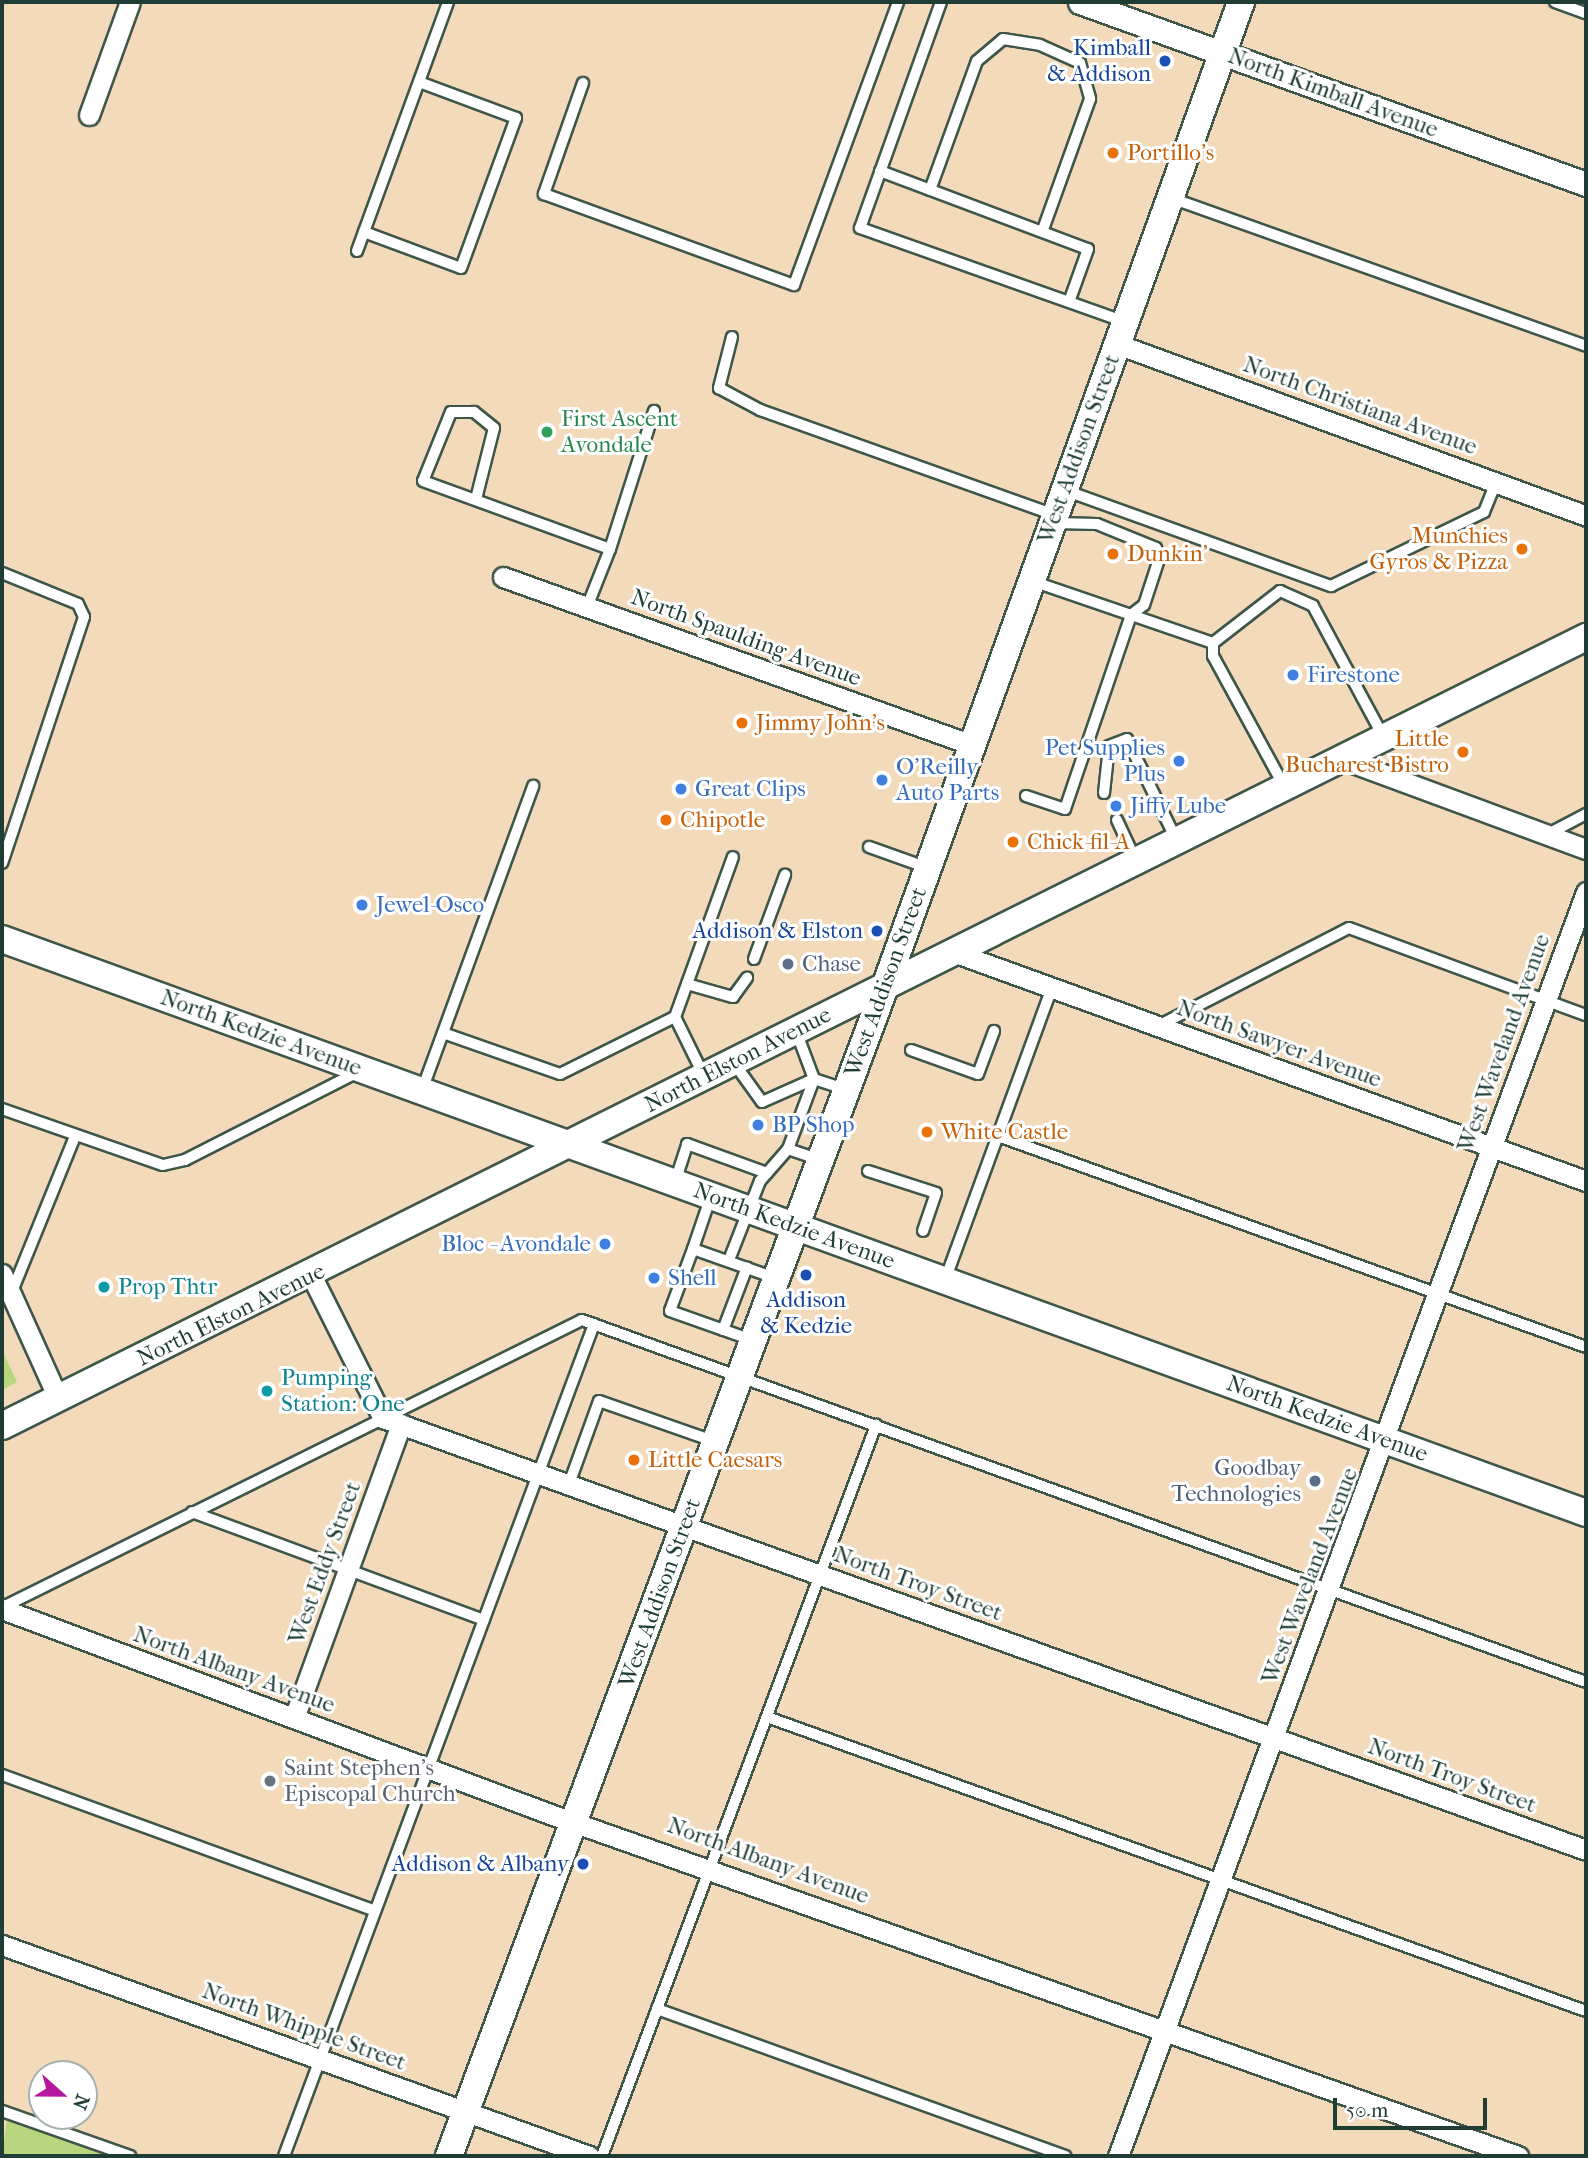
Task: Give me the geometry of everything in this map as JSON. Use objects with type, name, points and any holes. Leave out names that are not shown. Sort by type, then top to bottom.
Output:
[{"type":"main road","name":"West Addison Street","points":[[449,2156],[929,868],[1241,2]]},
{"type":"main road","name":"North Elston Avenue","points":[[2,1426],[312,1277],[886,984],[956,953],[1586,637]]},
{"type":"main road","name":"North Kedzie Avenue","points":[[2,939],[1586,1513]]},
{"type":"street","points":[[89,114],[130,2]]},
{"type":"street","name":"North Kimball Avenue","points":[[1080,2],[1586,184]]},
{"type":"street","name":"North Christiana Avenue","points":[[1121,333],[1586,516]]},
{"type":"street","name":"North Spaulding Avenue","points":[[503,577],[972,745]]},
{"type":"street","points":[[1345,760],[1586,849]]},
{"type":"street","name":"West Waveland Avenue","points":[[1118,2156],[1387,1441],[1586,892]]},
{"type":"street","name":"North Sawyer Avenue","points":[[956,953],[1586,1181]]},
{"type":"street","points":[[2,1274],[58,1398]]},
{"type":"street","points":[[312,1277],[392,1421]]},
{"type":"street","name":"North Troy Street","points":[[392,1421],[1586,1850]]},
{"type":"street","name":"West Eddy Street","points":[[294,1718],[348,1570],[392,1421]]},
{"type":"street","name":"North Albany Avenue","points":[[2,1609],[428,1768],[1518,2156]]},
{"type":"street","name":"North Whipple Street","points":[[2,1945],[589,2156]]},
{"type":"lane","points":[[358,251],[449,2]]},
{"type":"lane","points":[[583,83],[544,194],[794,285],[898,2]]},
{"type":"lane","points":[[941,2],[860,228],[1069,302],[1121,333]]},
{"type":"lane","points":[[1555,2],[1586,13]]},
{"type":"lane","points":[[930,190],[977,61],[1003,39],[1040,45],[1080,63],[1090,99],[1042,232]]},
{"type":"lane","points":[[364,232],[461,268],[516,118],[419,82]]},
{"type":"lane","points":[[880,172],[1088,249],[1069,302]]},
{"type":"lane","points":[[1170,197],[1586,346]]},
{"type":"lane","points":[[732,337],[719,388],[760,410],[1054,519],[1097,524],[1156,548],[1144,606],[1131,615],[1065,809],[1026,796]]},
{"type":"lane","points":[[587,607],[610,549],[654,411]]},
{"type":"lane","points":[[476,499],[494,428],[474,412],[451,412],[423,481],[610,549]]},
{"type":"lane","points":[[1064,490],[1331,586],[1484,512],[1496,482]]},
{"type":"lane","points":[[2,573],[78,604],[84,617],[2,863]]},
{"type":"lane","points":[[1032,581],[1213,643]]},
{"type":"lane","points":[[1213,643],[1280,591],[1313,606],[1385,739]]},
{"type":"lane","points":[[1213,643],[1213,656],[1285,789]]},
{"type":"lane","points":[[1104,793],[1109,746],[1127,739],[1178,842]]},
{"type":"lane","points":[[422,1091],[533,786]]},
{"type":"lane","points":[[1548,834],[1586,814]]},
{"type":"lane","points":[[1117,820],[1137,863]]},
{"type":"lane","points":[[869,847],[929,868]]},
{"type":"lane","points":[[443,1033],[560,1074],[675,1017],[733,857]]},
{"type":"lane","points":[[754,959],[785,876]]},
{"type":"lane","points":[[1158,1026],[1349,928],[1586,1015]]},
{"type":"lane","points":[[687,984],[733,997],[747,978]]},
{"type":"lane","points":[[944,1280],[1052,988]]},
{"type":"lane","points":[[675,1017],[705,1077]]},
{"type":"lane","points":[[729,1260],[767,1173],[788,1149],[814,1079],[796,1030]]},
{"type":"lane","points":[[911,1050],[978,1074],[994,1031]]},
{"type":"lane","points":[[734,1062],[762,1102],[814,1079],[847,1090]]},
{"type":"lane","points":[[2,1109],[152,1162],[185,1160],[363,1069]]},
{"type":"lane","points":[[11,1295],[75,1136]]},
{"type":"lane","points":[[998,1136],[1586,1346]]},
{"type":"lane","points":[[675,1182],[687,1144],[767,1173]]},
{"type":"lane","points":[[788,1149],[821,1161]]},
{"type":"lane","points":[[868,1171],[936,1193],[923,1231]]},
{"type":"lane","points":[[711,1196],[670,1311],[754,1341]]},
{"type":"lane","points":[[693,1249],[777,1279]]},
{"type":"lane","points":[[723,1330],[747,1267]]},
{"type":"lane","points":[[2,1609],[192,1512],[392,1421],[582,1320],[1586,1682]]},
{"type":"lane","points":[[284,2156],[594,1324]]},
{"type":"lane","points":[[569,1484],[598,1401],[716,1443]]},
{"type":"lane","points":[[602,2156],[876,1426]]},
{"type":"lane","points":[[192,1512],[484,1620]]},
{"type":"lane","points":[[767,1717],[1586,2011]]},
{"type":"lane","points":[[2,1775],[375,1911]]},
{"type":"lane","points":[[657,2009],[1065,2156]]},
{"type":"lane","points":[[2,2111],[130,2156]]},
{"type":"green space","points":[[2,1350],[17,1382],[2,1390]]},
{"type":"green space","points":[[7,2119],[28,2127],[28,2130],[37,2130],[107,2156],[2,2156]]},
{"type":"place","name":"Kimball & Addison","points":[[1165,61]]},
{"type":"place","name":"Portillo's","points":[[1113,153]]},
{"type":"place","name":"First Ascent Avondale","points":[[547,432]]},
{"type":"place","name":"Munchies Gyros & Pizza","points":[[1522,549]]},
{"type":"place","name":"Dunkin'","points":[[1113,554]]},
{"type":"place","name":"Firestone","points":[[1293,675]]},
{"type":"place","name":"Jimmy John's","points":[[742,723]]},
{"type":"place","name":"Little Bucharest Bistro","points":[[1463,752]]},
{"type":"place","name":"Pet Supplies Plus","points":[[1179,761]]},
{"type":"place","name":"O'Reilly Auto Parts","points":[[882,780]]},
{"type":"place","name":"Great Clips","points":[[681,789]]},
{"type":"place","name":"Jiffy Lube","points":[[1116,806]]},
{"type":"place","name":"Chipotle","points":[[666,820]]},
{"type":"place","name":"Chick-fil-A","points":[[1013,842]]},
{"type":"place","name":"Jewel-Osco","points":[[362,905]]},
{"type":"place","name":"Addison & Elston","points":[[877,931]]},
{"type":"place","name":"Chase","points":[[788,964]]},
{"type":"place","name":"BP Shop","points":[[758,1125]]},
{"type":"place","name":"White Castle","points":[[927,1132]]},
{"type":"place","name":"Bloc - Avondale","points":[[605,1244]]},
{"type":"place","name":"Addison & Kedzie","points":[[806,1275]]},
{"type":"place","name":"Shell","points":[[654,1278]]},
{"type":"place","name":"Prop Thtr","points":[[104,1287]]},
{"type":"place","name":"Pumping Station: One","points":[[267,1391]]},
{"type":"place","name":"Little Caesars","points":[[634,1460]]},
{"type":"place","name":"Goodbay Technologies","points":[[1315,1481]]},
{"type":"place","name":"Saint Stephen's Episcopal Church","points":[[270,1781]]},
{"type":"place","name":"Addison & Albany","points":[[583,1864]]}]
